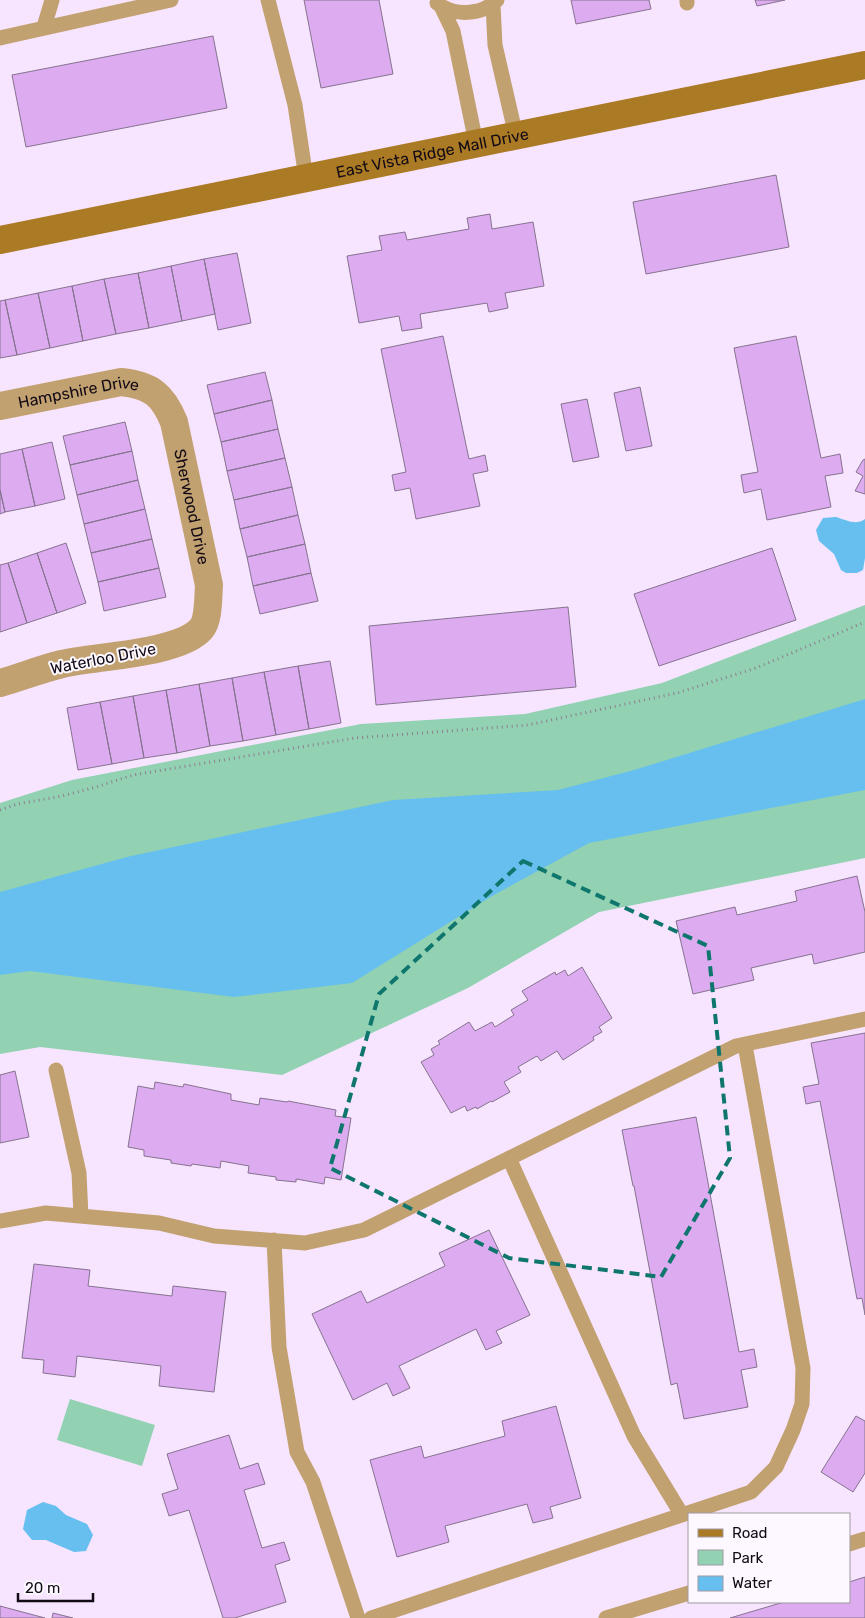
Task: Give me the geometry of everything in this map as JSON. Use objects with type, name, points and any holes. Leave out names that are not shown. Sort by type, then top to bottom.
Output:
[{"type":"main road","name":"East Vista Ridge Mall Drive","points":[[0,240],[865,65]]},
{"type":"street","name":"Hampshire Drive","points":[[0,406],[121,382],[139,384],[155,392]]},
{"type":"street","name":"Sherwood Drive","points":[[155,392],[167,406],[174,422],[209,585],[208,608],[202,628]]},
{"type":"street","name":"Waterloo Drive","points":[[0,683],[63,664],[160,648],[189,639],[202,628]]},
{"type":"lane","points":[[44,27],[52,0]]},
{"type":"lane","points":[[0,38],[171,0]]},
{"type":"lane","points":[[268,0],[295,105],[306,178]]},
{"type":"lane","points":[[438,3],[453,11],[467,13],[480,10],[495,2],[494,45],[516,136]]},
{"type":"lane","points":[[438,3],[453,31],[476,143]]},
{"type":"lane","points":[[0,1222],[46,1213],[159,1223],[214,1236],[305,1242],[364,1230],[736,1046],[865,1019]]},
{"type":"lane","points":[[371,1618],[751,1492],[776,1467],[793,1430],[802,1404],[803,1368],[745,1044]]},
{"type":"lane","points":[[56,1070],[79,1173],[81,1216]]},
{"type":"lane","points":[[509,1158],[634,1436],[682,1515]]},
{"type":"lane","points":[[274,1240],[279,1347],[297,1452],[313,1482],[358,1618]]},
{"type":"lane","points":[[850,1544],[865,1540]]},
{"type":"lane","points":[[606,1618],[688,1593]]},
{"type":"path","points":[[0,810],[17,804],[87,789],[133,775],[355,738],[528,725],[677,693],[756,668],[865,622]]},
{"type":"highlighted area","points":[[523,861],[708,946],[730,1158],[661,1277],[509,1258],[330,1168],[379,994]]},
{"type":"green space","points":[[865,605],[865,858],[599,912],[468,988],[282,1075],[40,1047],[0,1054],[0,803],[72,780],[361,724],[525,714],[662,683]]},
{"type":"green space","points":[[70,1399],[155,1425],[142,1466],[57,1440]]},
{"type":"water","points":[[836,517],[855,522],[865,519],[865,558],[863,570],[857,573],[846,573],[841,570],[834,554],[819,541],[816,530],[823,518]]},
{"type":"water","points":[[865,699],[865,790],[589,843],[492,896],[352,983],[234,997],[30,971],[0,975],[0,892],[127,857],[393,800],[558,790],[634,770]]},
{"type":"water","points":[[43,1502],[56,1506],[66,1515],[87,1524],[93,1535],[86,1551],[74,1552],[46,1540],[32,1540],[23,1529],[27,1510]]},
{"type":"building","points":[[304,0],[379,0],[393,74],[321,88]]},
{"type":"building","points":[[571,0],[649,0],[651,9],[576,24]]},
{"type":"building","points":[[755,0],[785,0],[757,6]]},
{"type":"building","points":[[213,36],[227,108],[26,147],[12,75]]},
{"type":"building","points":[[776,175],[789,247],[646,274],[633,202]]},
{"type":"building","points":[[490,214],[492,229],[533,222],[544,286],[505,293],[508,308],[489,312],[487,303],[420,314],[422,328],[402,331],[399,316],[359,323],[347,256],[382,250],[379,236],[405,232],[407,240],[469,229],[467,218]]},
{"type":"building","points":[[237,253],[251,323],[218,330],[204,259]]},
{"type":"building","points":[[204,259],[215,314],[182,321],[171,266]]},
{"type":"building","points":[[171,266],[182,321],[149,328],[138,273]]},
{"type":"building","points":[[138,273],[149,328],[116,334],[104,279]]},
{"type":"building","points":[[104,279],[116,334],[83,341],[72,286]]},
{"type":"building","points":[[72,286],[83,341],[50,348],[38,293]]},
{"type":"building","points":[[38,293],[50,348],[17,355],[5,300]]},
{"type":"building","points":[[5,300],[17,355],[0,358],[0,301]]},
{"type":"building","points":[[443,336],[469,459],[485,455],[488,471],[473,474],[480,506],[416,519],[410,488],[395,491],[392,475],[406,472],[381,349]]},
{"type":"building","points":[[796,336],[821,458],[840,454],[843,473],[825,476],[831,507],[767,520],[761,489],[744,493],[741,475],[758,472],[734,348]]},
{"type":"building","points":[[265,372],[272,400],[214,414],[207,385]]},
{"type":"building","points":[[640,387],[652,446],[626,451],[614,393]]},
{"type":"building","points":[[587,399],[599,457],[573,462],[561,404]]},
{"type":"building","points":[[272,400],[278,429],[221,442],[214,414]]},
{"type":"building","points":[[125,422],[132,451],[70,465],[63,436]]},
{"type":"building","points":[[278,429],[285,458],[227,471],[221,442]]},
{"type":"building","points":[[52,442],[65,499],[35,506],[22,449]]},
{"type":"building","points":[[22,449],[35,506],[5,512],[0,490],[0,454]]},
{"type":"building","points":[[132,451],[138,480],[77,495],[70,465]]},
{"type":"building","points":[[285,458],[292,487],[234,500],[227,471]]},
{"type":"building","points":[[865,459],[865,494],[855,491],[863,476],[856,472]]},
{"type":"building","points":[[138,480],[145,509],[84,524],[77,495]]},
{"type":"building","points":[[292,487],[298,515],[240,529],[234,500]]},
{"type":"building","points":[[0,490],[5,512],[0,514]]},
{"type":"building","points":[[145,509],[152,539],[91,553],[84,524]]},
{"type":"building","points":[[298,515],[305,544],[247,557],[240,529]]},
{"type":"building","points":[[152,539],[159,568],[98,582],[91,553]]},
{"type":"building","points":[[66,543],[86,603],[57,613],[37,553]]},
{"type":"building","points":[[305,544],[311,573],[253,586],[247,557]]},
{"type":"building","points":[[772,548],[796,620],[659,666],[634,594]]},
{"type":"building","points":[[37,553],[57,613],[27,623],[8,563]]},
{"type":"building","points":[[8,563],[27,623],[0,632],[0,565]]},
{"type":"building","points":[[159,568],[166,597],[104,611],[98,582]]},
{"type":"building","points":[[311,573],[318,601],[260,614],[253,586]]},
{"type":"building","points":[[568,607],[576,687],[376,705],[369,626]]},
{"type":"building","points":[[330,661],[341,723],[309,729],[298,666]]},
{"type":"building","points":[[298,666],[309,729],[276,735],[264,672]]},
{"type":"building","points":[[264,672],[276,735],[243,741],[232,678]]},
{"type":"building","points":[[232,678],[243,741],[210,746],[199,684]]},
{"type":"building","points":[[199,684],[210,746],[177,753],[166,690]]},
{"type":"building","points":[[166,690],[177,753],[144,758],[133,696]]},
{"type":"building","points":[[133,696],[144,758],[112,764],[100,702]]},
{"type":"building","points":[[100,702],[112,764],[78,770],[67,708]]},
{"type":"building","points":[[857,876],[865,912],[865,952],[814,964],[812,954],[751,968],[754,980],[693,994],[676,921],[735,907],[737,915],[797,901],[795,891]]},
{"type":"building","points":[[582,967],[612,1018],[599,1027],[602,1032],[593,1037],[594,1040],[563,1060],[557,1051],[541,1061],[537,1056],[518,1067],[521,1072],[504,1082],[510,1092],[492,1102],[477,1109],[476,1107],[467,1111],[465,1106],[451,1113],[421,1062],[434,1055],[431,1049],[440,1044],[438,1041],[469,1022],[475,1031],[492,1022],[495,1027],[514,1015],[511,1010],[528,1000],[522,991],[555,972],[556,975],[565,970],[568,976]]},
{"type":"building","points":[[865,1033],[865,1315],[862,1298],[857,1299],[820,1101],[806,1104],[803,1087],[819,1084],[811,1043]]},
{"type":"building","points":[[15,1071],[29,1137],[0,1143],[0,1075]]},
{"type":"building","points":[[155,1082],[183,1087],[184,1084],[231,1094],[231,1100],[259,1105],[260,1098],[336,1110],[335,1116],[351,1118],[341,1180],[325,1177],[324,1184],[296,1179],[296,1182],[276,1180],[276,1177],[248,1173],[249,1166],[221,1161],[220,1168],[192,1164],[191,1166],[171,1163],[171,1160],[144,1156],[144,1150],[128,1147],[138,1086],[154,1089]]},
{"type":"building","points":[[696,1117],[739,1352],[754,1349],[757,1367],[741,1370],[748,1407],[684,1419],[677,1383],[671,1385],[622,1130]]},
{"type":"building","points":[[489,1230],[530,1315],[496,1331],[502,1343],[486,1350],[476,1329],[399,1366],[410,1388],[393,1396],[387,1383],[353,1400],[312,1314],[361,1291],[367,1303],[445,1266],[439,1253]]},
{"type":"building","points":[[34,1264],[90,1270],[88,1286],[172,1296],[173,1286],[226,1292],[214,1392],[159,1386],[161,1366],[77,1356],[75,1377],[43,1373],[44,1360],[22,1358]]},
{"type":"building","points":[[556,1406],[581,1498],[550,1507],[553,1518],[533,1523],[527,1504],[445,1526],[449,1542],[397,1557],[370,1460],[421,1446],[424,1458],[505,1436],[502,1421]]},
{"type":"building","points":[[856,1416],[865,1421],[865,1473],[853,1492],[821,1472]]},
{"type":"building","points":[[229,1435],[240,1469],[258,1463],[265,1484],[244,1490],[262,1548],[284,1542],[290,1560],[275,1565],[286,1602],[235,1618],[223,1618],[189,1510],[169,1516],[162,1494],[178,1489],[167,1454]]},
{"type":"building","points":[[865,1577],[865,1618],[730,1618],[781,1603],[850,1603],[850,1582]]},
{"type":"building","points":[[0,1606],[45,1618],[0,1618]]},
{"type":"building","points":[[53,1613],[73,1618],[52,1618]]}]
